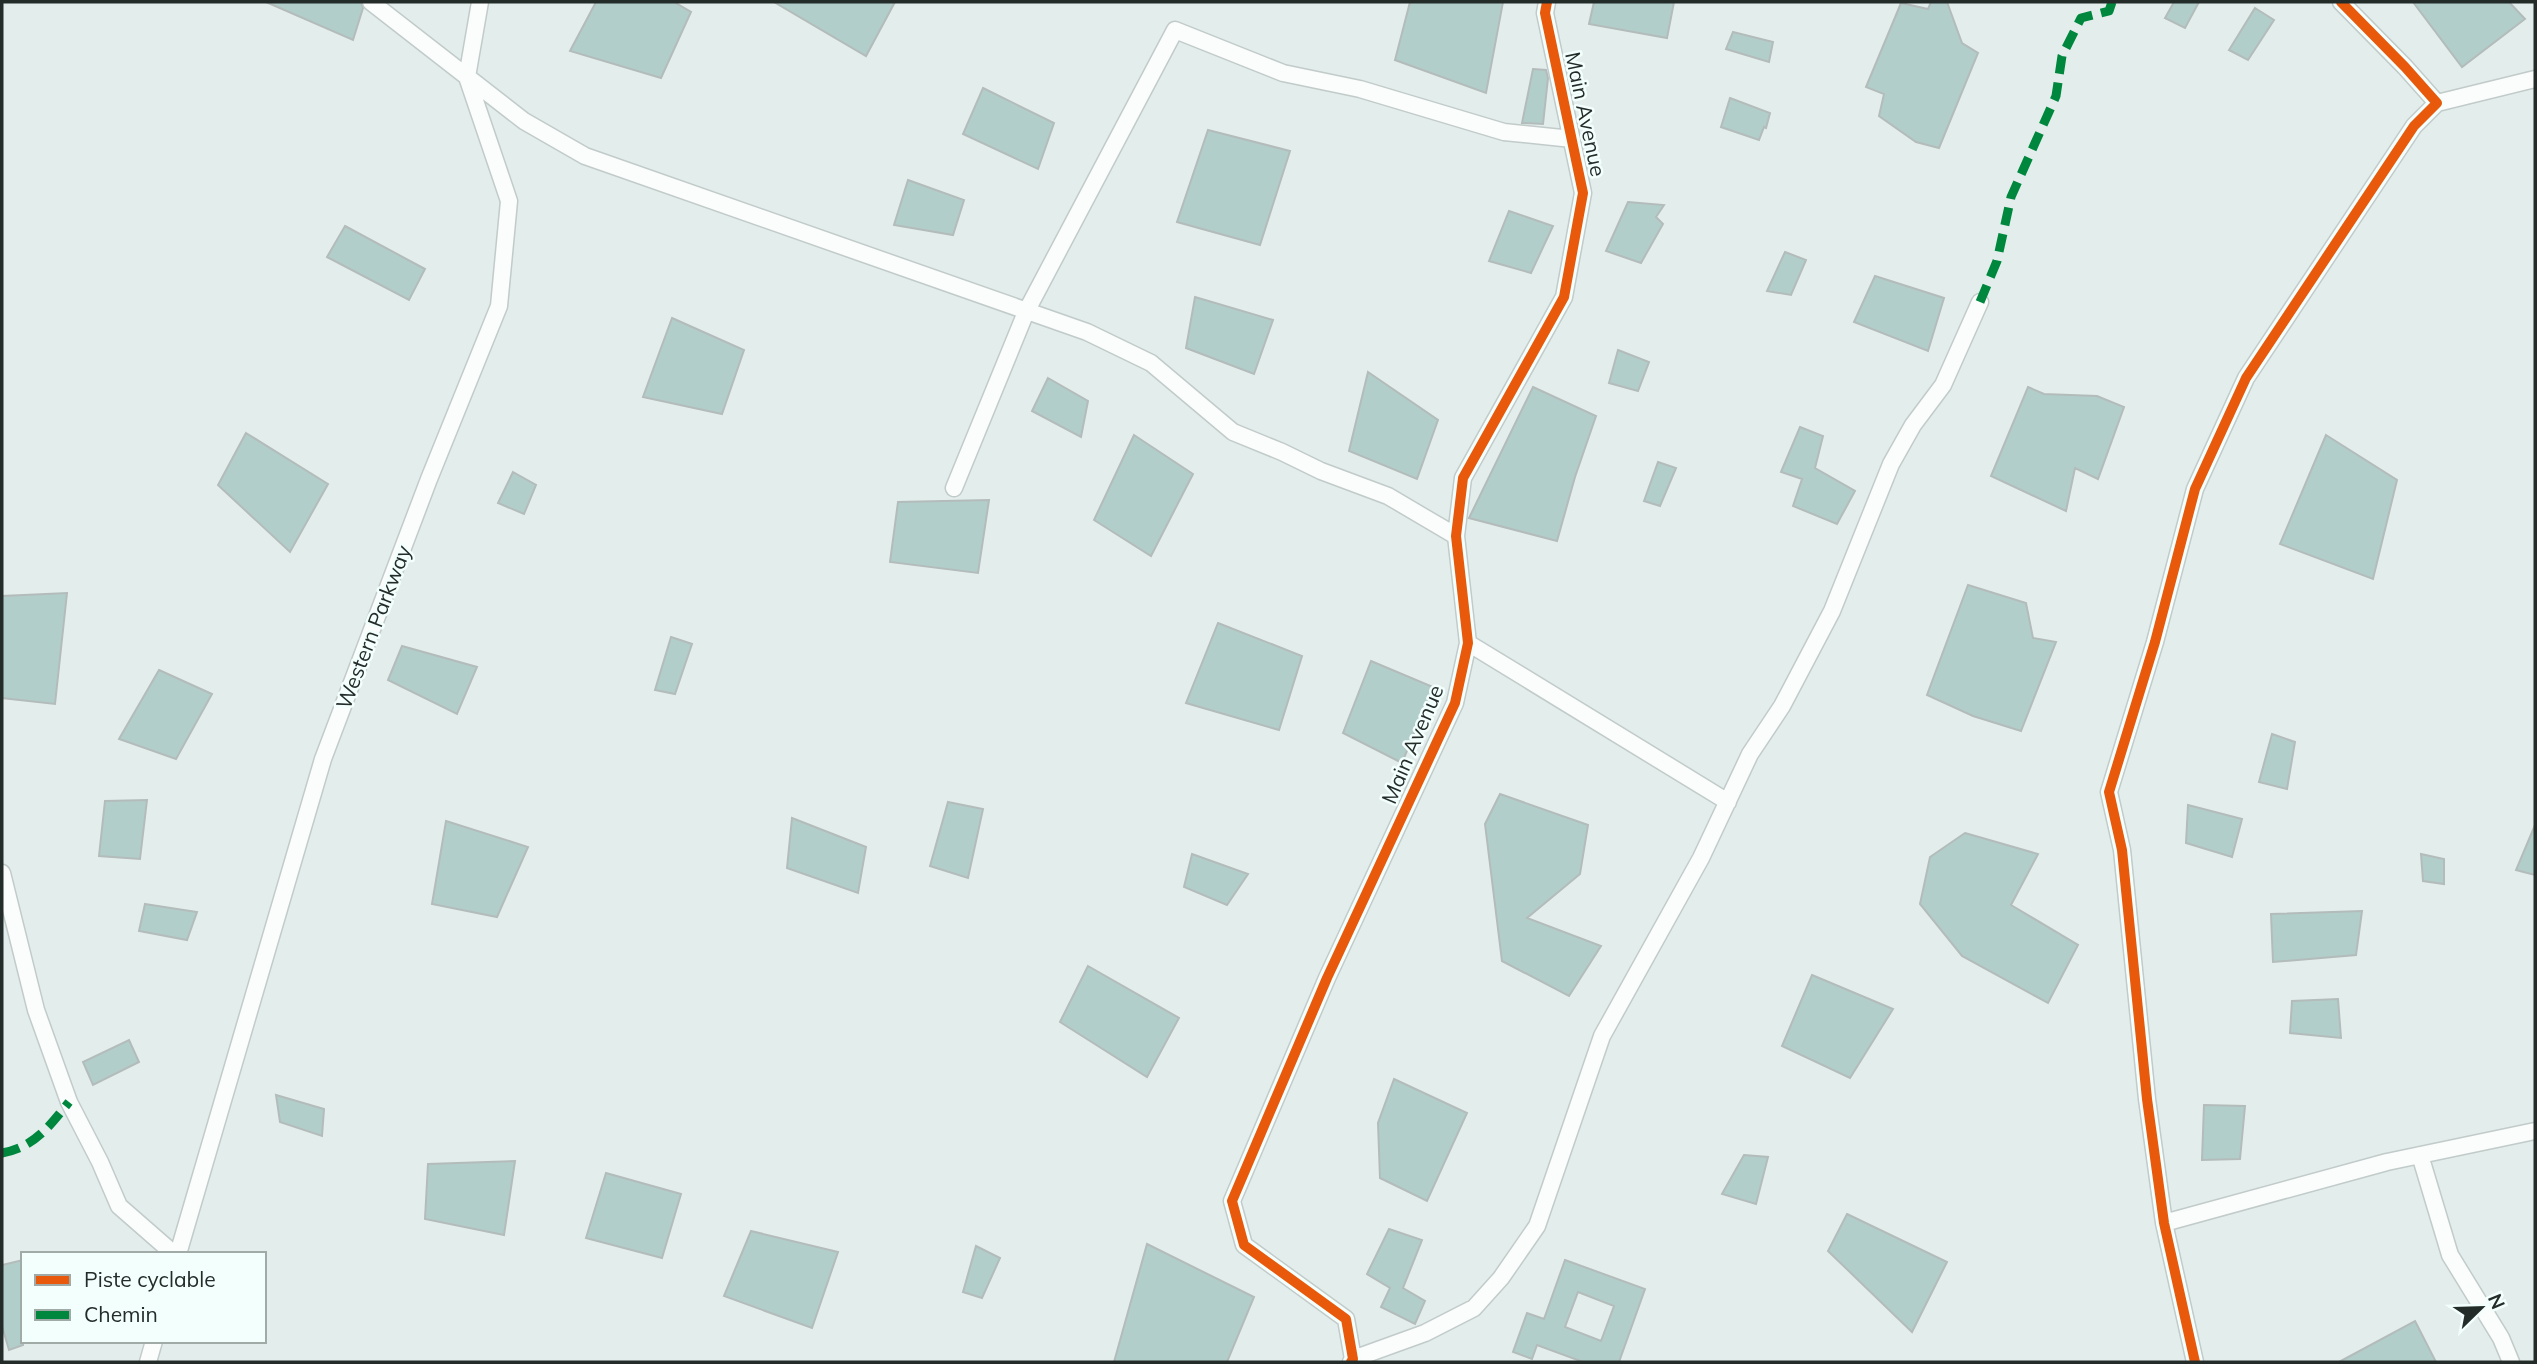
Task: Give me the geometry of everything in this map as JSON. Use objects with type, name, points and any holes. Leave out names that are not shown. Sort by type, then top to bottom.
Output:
[{"type":"street","points":[[371,2],[524,121],[585,156],[1087,332],[1151,363],[1233,432],[1321,471],[1388,496],[1456,536]]},
{"type":"street","name":"Western Parkway","points":[[177,1252],[323,759],[429,479],[499,306],[509,201],[467,77],[480,2]]},
{"type":"street","name":"Main Avenue","points":[[1352,1360],[1346,1320],[1244,1245],[1232,1201],[1327,978],[1455,704],[1468,643],[1456,536],[1463,478],[1564,298],[1583,193],[1545,13],[1546,2]]},
{"type":"street","points":[[2342,2],[2437,103]]},
{"type":"street","points":[[954,488],[1026,312],[1175,30],[1283,73],[1360,89],[1504,132],[1572,139]]},
{"type":"street","points":[[2195,1362],[2164,1223],[2147,1099],[2122,850],[2109,792],[2155,642],[2195,489],[2246,378],[2414,126],[2437,103],[2535,79]]},
{"type":"street","points":[[1352,1360],[1425,1333],[1474,1307],[1501,1278],[1537,1226],[1602,1036],[1701,858],[1750,754],[1782,706],[1832,611],[1891,464],[1913,425],[1943,385],[1980,302]]},
{"type":"street","points":[[1468,643],[1728,802]]},
{"type":"street","points":[[2,873],[36,1010],[69,1102],[119,1206],[174,1252]]},
{"type":"street","points":[[2164,1223],[2387,1161],[2535,1131]]},
{"type":"street","points":[[2420,1155],[2450,1255],[2501,1338],[2511,1362]]},
{"type":"street","points":[[148,1362],[153,1343]]},
{"type":"building","points":[[266,2],[361,2],[363,8],[353,40]]},
{"type":"building","points":[[596,2],[674,2],[691,12],[661,78],[570,51]]},
{"type":"building","points":[[774,2],[895,2],[866,56]]},
{"type":"building","points":[[1410,2],[1503,2],[1486,93],[1395,60]]},
{"type":"building","points":[[1594,2],[1674,2],[1667,38],[1589,24]]},
{"type":"building","points":[[1931,2],[1947,2],[1962,43],[1978,53],[1939,148],[1916,142],[1879,116],[1884,94],[1866,87],[1901,3],[1928,9]]},
{"type":"building","points":[[2174,2],[2199,2],[2185,28],[2165,18]]},
{"type":"building","points":[[2413,2],[2509,2],[2525,19],[2462,67]]},
{"type":"building","points":[[2255,8],[2274,20],[2248,60],[2229,50]]},
{"type":"building","points":[[1733,32],[1773,42],[1769,62],[1726,49]]},
{"type":"building","points":[[1533,69],[1546,70],[1548,78],[1543,124],[1522,123]]},
{"type":"building","points":[[983,88],[1054,123],[1038,169],[963,134]]},
{"type":"building","points":[[1730,98],[1770,113],[1759,140],[1721,127]]},
{"type":"building","points":[[1208,130],[1290,151],[1260,245],[1177,222]]},
{"type":"building","points":[[908,180],[964,200],[953,235],[894,225]]},
{"type":"building","points":[[1628,202],[1664,205],[1656,217],[1663,224],[1641,263],[1606,251]]},
{"type":"building","points":[[1509,211],[1553,226],[1531,273],[1489,261]]},
{"type":"building","points":[[345,226],[425,269],[409,300],[327,257]]},
{"type":"building","points":[[1785,252],[1806,260],[1791,295],[1767,291]]},
{"type":"building","points":[[1875,276],[1944,298],[1928,351],[1854,322]]},
{"type":"building","points":[[1195,297],[1273,320],[1254,374],[1186,348]]},
{"type":"building","points":[[672,318],[744,350],[722,414],[643,397]]},
{"type":"building","points":[[1618,350],[1649,362],[1638,391],[1609,383]]},
{"type":"building","points":[[1368,372],[1438,420],[1417,479],[1349,451]]},
{"type":"building","points":[[1048,378],[1088,401],[1081,437],[1032,411]]},
{"type":"building","points":[[1533,387],[1596,416],[1557,541],[1469,518]]},
{"type":"building","points":[[2028,387],[2044,394],[2097,396],[2124,407],[2098,479],[2075,468],[2066,511],[1991,476]]},
{"type":"building","points":[[1800,427],[1823,436],[1815,468],[1855,491],[1837,524],[1793,506],[1802,479],[1781,472]]},
{"type":"building","points":[[246,433],[328,484],[290,552],[218,485]]},
{"type":"building","points":[[1134,435],[1193,474],[1151,556],[1094,520]]},
{"type":"building","points":[[2326,435],[2397,480],[2373,579],[2280,544]]},
{"type":"building","points":[[1658,462],[1676,468],[1660,506],[1644,501]]},
{"type":"building","points":[[513,472],[536,485],[524,514],[498,503]]},
{"type":"building","points":[[989,500],[978,573],[890,562],[898,502]]},
{"type":"building","points":[[1968,585],[2026,603],[2033,638],[2056,642],[2021,731],[1973,716],[1927,695]]},
{"type":"building","points":[[67,593],[55,704],[2,698],[2,596]]},
{"type":"building","points":[[1218,623],[1302,656],[1279,730],[1186,703]]},
{"type":"building","points":[[671,637],[692,644],[675,694],[655,690]]},
{"type":"building","points":[[402,646],[477,667],[457,714],[388,680]]},
{"type":"building","points":[[1371,661],[1433,687],[1402,763],[1343,733]]},
{"type":"building","points":[[159,670],[212,694],[176,759],[119,739]]},
{"type":"building","points":[[2272,734],[2295,742],[2287,789],[2259,782]]},
{"type":"building","points":[[1500,794],[1588,825],[1580,874],[1527,918],[1601,946],[1569,996],[1502,961],[1485,824]]},
{"type":"building","points":[[147,800],[140,859],[99,856],[105,801]]},
{"type":"building","points":[[948,802],[983,809],[968,878],[930,866]]},
{"type":"building","points":[[2188,805],[2242,819],[2232,857],[2186,843]]},
{"type":"building","points":[[792,818],[866,847],[858,893],[787,868]]},
{"type":"building","points":[[446,821],[528,847],[497,917],[432,904]]},
{"type":"building","points":[[2535,825],[2535,875],[2516,870]]},
{"type":"building","points":[[1965,833],[2038,854],[2011,905],[2078,945],[2048,1003],[1962,956],[1920,904],[1930,857]]},
{"type":"building","points":[[1192,854],[1248,874],[1227,905],[1184,887]]},
{"type":"building","points":[[2421,854],[2444,859],[2444,884],[2423,881]]},
{"type":"building","points":[[145,904],[197,912],[187,940],[139,931]]},
{"type":"building","points":[[2362,911],[2356,955],[2273,962],[2271,914]]},
{"type":"building","points":[[1088,966],[1179,1018],[1147,1077],[1060,1022]]},
{"type":"building","points":[[1812,975],[1893,1009],[1850,1078],[1782,1046]]},
{"type":"building","points":[[2338,999],[2341,1038],[2290,1033],[2292,1001]]},
{"type":"building","points":[[129,1040],[139,1062],[93,1085],[83,1062]]},
{"type":"building","points":[[1394,1079],[1467,1113],[1427,1201],[1380,1178],[1378,1123]]},
{"type":"building","points":[[276,1095],[324,1109],[322,1136],[280,1122]]},
{"type":"building","points":[[2204,1105],[2245,1106],[2240,1159],[2202,1160]]},
{"type":"building","points":[[1744,1155],[1768,1157],[1756,1204],[1722,1194]]},
{"type":"building","points":[[515,1161],[504,1235],[425,1219],[428,1164]]},
{"type":"building","points":[[606,1173],[681,1194],[662,1258],[586,1238]]},
{"type":"building","points":[[1847,1214],[1947,1262],[1912,1332],[1828,1251]]},
{"type":"building","points":[[1389,1229],[1422,1240],[1403,1288],[1425,1301],[1415,1324],[1381,1307],[1390,1288],[1367,1274]]},
{"type":"building","points":[[751,1231],[838,1252],[812,1328],[724,1296]]},
{"type":"building","points":[[1147,1244],[1254,1297],[1227,1362],[1114,1362]]},
{"type":"building","points":[[976,1246],[1000,1258],[982,1298],[963,1292]]},
{"type":"building","points":[[21,1260],[23,1345],[9,1350],[2,1326],[2,1265]]},
{"type":"building","points":[[1565,1260],[1645,1289],[1619,1362],[1583,1362],[1537,1345],[1532,1359],[1513,1352],[1527,1313],[1544,1319]],"holes":[[[1578,1292],[1614,1306],[1601,1341],[1565,1327]]]},
{"type":"building","points":[[2415,1321],[2436,1362],[2339,1362]]},
{"type":"marked path","points":[[1980,302],[1997,261],[2011,197],[2056,96],[2062,56],[2081,18],[2109,11],[2112,2]]},
{"type":"marked path","points":[[2,1153],[32,1141],[69,1102]]},
{"type":"cycle path","points":[[1351,1362],[1353,1359],[1346,1319],[1244,1245],[1232,1201],[1327,978],[1455,703],[1468,643],[1456,536],[1463,478],[1564,297],[1583,193],[1545,13],[1547,2]]},
{"type":"cycle path","points":[[2195,1362],[2164,1223],[2147,1099],[2122,850],[2109,792],[2155,642],[2195,489],[2246,378],[2414,126],[2437,103],[2341,2]]}]
